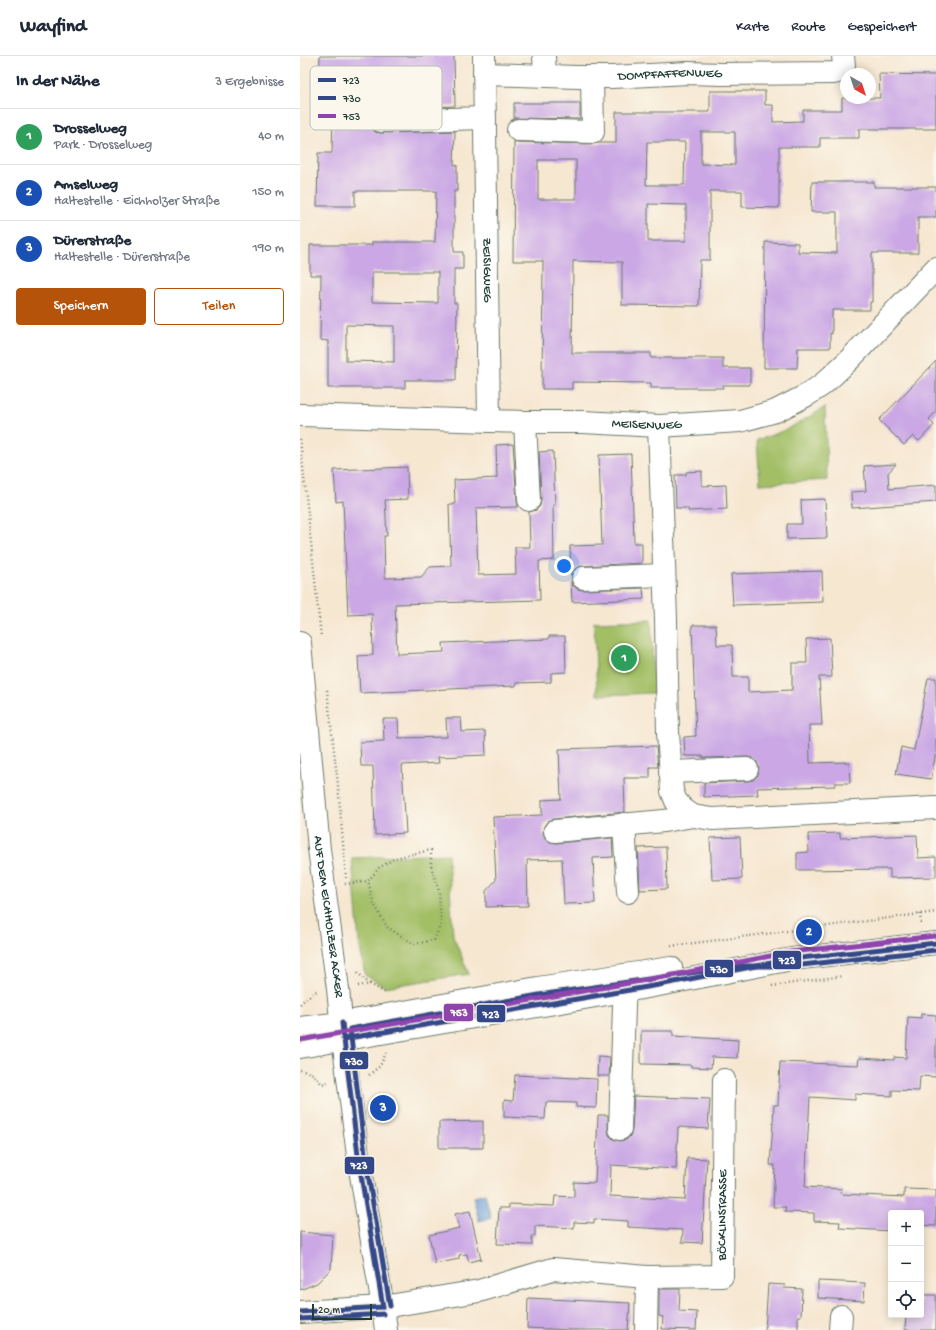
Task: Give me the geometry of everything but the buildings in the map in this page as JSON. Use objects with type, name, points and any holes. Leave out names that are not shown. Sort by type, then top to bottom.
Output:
[{"type":"street","name":"DOMPFAFFENWEG","points":[[484,65],[544,66],[592,77],[688,73],[834,73],[841,71],[844,65],[843,56]]},
{"type":"street","name":"ZEISIGWEG","points":[[484,65],[488,421]]},
{"type":"street","points":[[518,130],[593,132],[592,77]]},
{"type":"street","points":[[442,119],[484,118]]},
{"type":"street","name":"MEISENWEG","points":[[300,415],[525,422],[583,422],[659,426],[740,422],[776,411],[807,395],[834,375],[936,268]]},
{"type":"street","points":[[525,422],[529,500]]},
{"type":"street","points":[[659,426],[670,772],[672,791],[676,801],[693,816]]},
{"type":"street","points":[[583,578],[664,574]]},
{"type":"street","name":"AUF DEM EICHHOLZER ACKER","points":[[300,643],[319,849],[359,1163],[386,1330]]},
{"type":"street","points":[[670,772],[747,769]]},
{"type":"street","points":[[555,831],[693,816],[712,819],[936,808]]},
{"type":"street","points":[[624,824],[628,892]]},
{"type":"street","points":[[300,1028],[343,1031],[506,1012],[624,983],[658,985],[792,959],[936,943]]},
{"type":"street","points":[[620,1129],[624,983]]},
{"type":"street","points":[[300,1047],[343,1031]]},
{"type":"street","name":"BÖCKLINSTRASSE","points":[[300,1312],[383,1307],[479,1291],[553,1269],[647,1277],[722,1276],[724,1080]]},
{"type":"street","points":[[646,1330],[647,1277]]},
{"type":"path","points":[[300,438],[322,642]]},
{"type":"path","points":[[327,689],[338,785],[347,891]]},
{"type":"path","points":[[431,850],[431,866],[439,891],[442,924],[434,940],[414,944],[386,927],[373,902],[368,881],[379,868],[395,858],[431,850]]},
{"type":"path","points":[[358,966],[359,974],[370,984]]},
{"type":"path","points":[[300,1070],[312,1074],[322,1084],[348,1079]]},
{"type":"green space","points":[[825,407],[827,480],[760,484],[757,440],[776,434]]},
{"type":"green space","points":[[651,620],[654,693],[597,695],[594,622]]},
{"type":"green space","points":[[448,854],[453,936],[469,974],[385,987],[365,975],[359,942],[352,858]]},
{"type":"water","points":[[485,1194],[491,1218],[479,1221],[473,1197]]},
{"type":"transit line","name":"753","points":[[300,1040],[658,978],[791,952],[935,936]]},
{"type":"transit line","name":"723","points":[[343,1039],[659,985],[792,959],[936,943]]},
{"type":"transit line","name":"730","points":[[390,1306],[366,1162],[350,1029],[539,995],[738,966],[793,966],[936,950]]},
{"type":"transit line","name":"723","points":[[342,1023],[359,1163],[383,1307]]},
{"type":"transit line","name":"723","points":[[300,1312],[383,1307]]},
{"type":"transit line","name":"730","points":[[300,1319],[383,1314]]},
{"type":"place","name":"Drosselweg","points":[[624,658]]},
{"type":"place","name":"Amselweg","points":[[809,932]]},
{"type":"place","name":"Dürerstraße","points":[[383,1108]]}]
